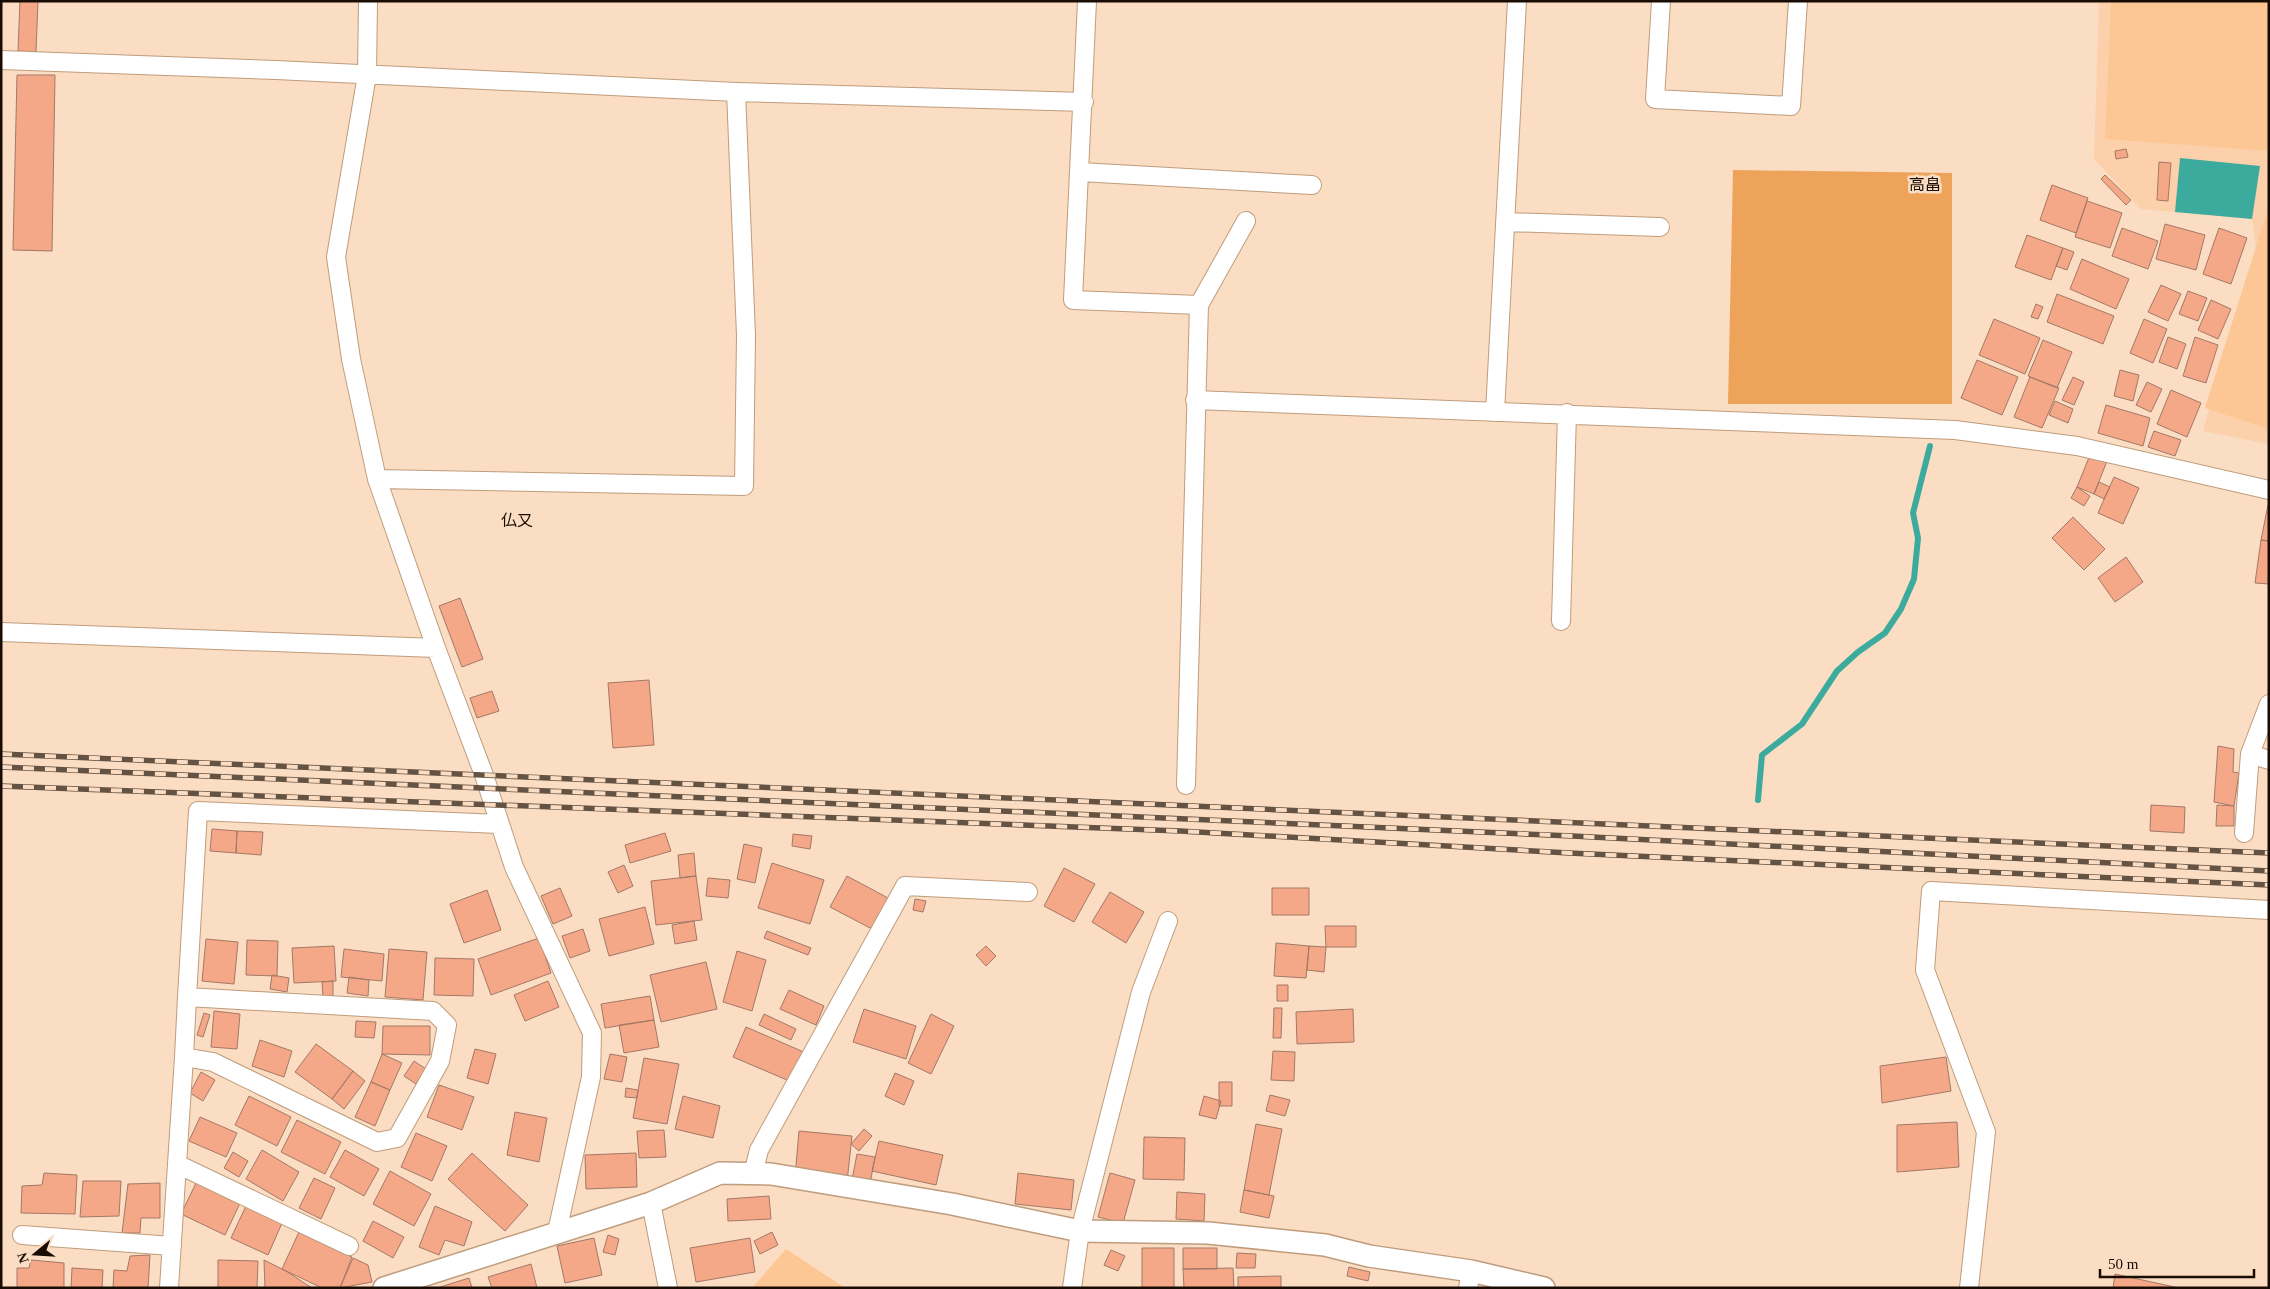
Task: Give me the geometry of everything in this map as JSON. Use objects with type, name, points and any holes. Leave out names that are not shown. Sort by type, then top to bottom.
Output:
[{"type":"street","points":[[368,1],[367,75],[336,257],[351,359],[378,479],[436,648],[484,775],[514,867],[592,1033],[591,1077],[557,1232]]},
{"type":"street","points":[[1087,1],[1074,300],[1199,305]]},
{"type":"street","points":[[1495,412],[1517,1]]},
{"type":"street","points":[[1660,1],[1655,98],[1791,106],[1798,1]]},
{"type":"street","points":[[1,60],[736,92],[1084,102]]},
{"type":"street","points":[[378,479],[744,486],[746,335],[736,92]]},
{"type":"street","points":[[1080,172],[1312,185]]},
{"type":"street","points":[[1186,785],[1199,305],[1246,221]]},
{"type":"street","points":[[1505,222],[1660,226]]},
{"type":"street","points":[[1195,400],[1495,412],[1567,413],[1955,430],[2077,446],[2269,490]]},
{"type":"street","points":[[1560,621],[1567,413]]},
{"type":"street","points":[[1,632],[436,648]]},
{"type":"street","points":[[2244,833],[2250,754],[2269,704]]},
{"type":"street","points":[[2250,754],[2269,760]]},
{"type":"street","points":[[169,1288],[198,811],[499,824]]},
{"type":"street","points":[[753,1174],[760,1150],[905,886],[1028,892]]},
{"type":"street","points":[[1969,1288],[1986,1132],[1925,970],[1931,891],[2269,910]]},
{"type":"street","points":[[1072,1288],[1080,1231],[1141,992],[1168,921]]},
{"type":"street","points":[[184,1057],[213,1062],[377,1142],[397,1138],[440,1061],[447,1025],[433,1011],[187,997]]},
{"type":"street","points":[[178,1164],[350,1246]]},
{"type":"street","points":[[386,1287],[651,1203],[720,1173],[771,1174],[952,1204],[1080,1231],[1208,1233],[1325,1245],[1469,1280],[1544,1288]]},
{"type":"street","points":[[651,1203],[668,1288]]},
{"type":"street","points":[[22,1235],[172,1246]]},
{"type":"shaded area","points":[[2099,1],[2269,1],[2269,444],[2203,431],[2256,248],[2252,219],[2141,209],[2094,159]]},
{"type":"shaded area","points":[[2111,1],[2269,1],[2269,151],[2105,139]]},
{"type":"shaded area","points":[[1733,170],[1952,173],[1952,404],[1728,404]]},
{"type":"shaded area","points":[[2269,206],[2269,429],[2205,408]]},
{"type":"shaded area","points":[[786,1249],[845,1288],[752,1288]]},
{"type":"water","points":[[2180,158],[2260,166],[2252,219],[2175,212]]},
{"type":"building","points":[[20,1],[38,1],[36,52],[18,51]]},
{"type":"building","points":[[17,75],[55,75],[52,251],[13,250]]},
{"type":"building","points":[[2126,149],[2128,157],[2116,159],[2115,151]]},
{"type":"building","points":[[2159,162],[2171,163],[2168,201],[2157,200]]},
{"type":"building","points":[[2105,175],[2131,200],[2126,205],[2101,179]]},
{"type":"building","points":[[2052,185],[2088,198],[2076,233],[2040,220]]},
{"type":"building","points":[[2087,201],[2122,213],[2110,248],[2075,237]]},
{"type":"building","points":[[2165,224],[2205,235],[2196,270],[2156,259]]},
{"type":"building","points":[[2122,228],[2158,241],[2148,269],[2112,256]]},
{"type":"building","points":[[2219,228],[2247,238],[2231,284],[2203,274]]},
{"type":"building","points":[[2027,235],[2063,248],[2051,280],[2015,267]]},
{"type":"building","points":[[2063,248],[2074,252],[2067,270],[2056,266]]},
{"type":"building","points":[[2082,259],[2129,279],[2116,309],[2070,289]]},
{"type":"building","points":[[2161,285],[2181,294],[2168,321],[2148,312]]},
{"type":"building","points":[[2188,291],[2207,298],[2198,321],[2179,314]]},
{"type":"building","points":[[2057,294],[2114,316],[2103,344],[2047,322]]},
{"type":"building","points":[[2211,300],[2231,309],[2218,339],[2198,330]]},
{"type":"building","points":[[2036,304],[2043,307],[2038,319],[2031,317]]},
{"type":"building","points":[[1994,319],[2040,338],[2025,374],[1979,355]]},
{"type":"building","points":[[2144,319],[2167,329],[2153,363],[2130,353]]},
{"type":"building","points":[[2168,337],[2186,344],[2177,369],[2159,362]]},
{"type":"building","points":[[2195,337],[2218,345],[2206,383],[2183,376]]},
{"type":"building","points":[[2043,340],[2072,352],[2057,388],[2028,376]]},
{"type":"building","points":[[1977,360],[2018,377],[2002,415],[1961,398]]},
{"type":"building","points":[[2120,370],[2139,375],[2133,401],[2114,396]]},
{"type":"building","points":[[2030,377],[2059,388],[2042,428],[2014,417]]},
{"type":"building","points":[[2073,377],[2084,382],[2074,405],[2062,400]]},
{"type":"building","points":[[2147,382],[2162,389],[2151,412],[2136,405]]},
{"type":"building","points":[[2171,390],[2201,403],[2187,437],[2157,424]]},
{"type":"building","points":[[2055,401],[2073,409],[2068,423],[2049,415]]},
{"type":"building","points":[[2106,405],[2150,418],[2143,446],[2098,433]]},
{"type":"building","points":[[2154,431],[2181,440],[2175,456],[2148,447]]},
{"type":"building","points":[[2090,455],[2107,461],[2094,494],[2077,487]]},
{"type":"building","points":[[2114,477],[2139,488],[2123,524],[2098,513]]},
{"type":"building","points":[[2099,482],[2110,487],[2104,499],[2094,494]]},
{"type":"building","points":[[2077,487],[2090,496],[2084,506],[2071,498]]},
{"type":"building","points":[[2269,505],[2269,541],[2261,540]]},
{"type":"building","points":[[2073,517],[2105,549],[2084,570],[2052,538]]},
{"type":"building","points":[[2261,540],[2269,541],[2269,584],[2255,583]]},
{"type":"building","points":[[2126,557],[2143,582],[2115,602],[2098,578]]},
{"type":"building","points":[[460,598],[483,659],[462,667],[439,606]]},
{"type":"building","points":[[649,680],[654,745],[613,748],[608,683]]},
{"type":"building","points":[[492,691],[499,711],[477,718],[470,698]]},
{"type":"building","points":[[2218,746],[2234,749],[2233,772],[2239,773],[2234,806],[2214,802]]},
{"type":"building","points":[[2151,805],[2185,807],[2184,833],[2150,831]]},
{"type":"building","points":[[2217,805],[2234,806],[2234,826],[2216,826]]},
{"type":"building","points":[[212,829],[237,831],[236,853],[210,851]]},
{"type":"building","points":[[237,831],[263,832],[261,855],[236,853]]},
{"type":"building","points":[[665,833],[671,851],[630,863],[625,845]]},
{"type":"building","points":[[793,834],[812,836],[810,849],[792,846]]},
{"type":"building","points":[[744,844],[762,848],[755,883],[737,879]]},
{"type":"building","points":[[694,853],[696,876],[680,878],[678,855]]},
{"type":"building","points":[[772,863],[824,880],[810,924],[758,908]]},
{"type":"building","points":[[624,865],[633,886],[618,893],[608,872]]},
{"type":"building","points":[[1064,868],[1095,884],[1074,922],[1044,906]]},
{"type":"building","points":[[696,876],[702,920],[656,925],[651,881]]},
{"type":"building","points":[[847,876],[888,898],[872,929],[830,907]]},
{"type":"building","points":[[708,878],[730,880],[728,898],[706,896]]},
{"type":"building","points":[[560,888],[572,916],[553,924],[541,896]]},
{"type":"building","points":[[1272,888],[1309,888],[1309,915],[1272,915]]},
{"type":"building","points":[[487,890],[501,930],[464,943],[450,904]]},
{"type":"building","points":[[1110,892],[1144,912],[1126,943],[1092,922]]},
{"type":"building","points":[[915,899],[926,901],[923,912],[913,910]]},
{"type":"building","points":[[645,907],[654,944],[609,956],[599,919]]},
{"type":"building","points":[[694,921],[697,940],[675,944],[672,925]]},
{"type":"building","points":[[1325,926],[1356,926],[1356,947],[1326,947]]},
{"type":"building","points":[[583,929],[590,951],[570,958],[562,936]]},
{"type":"building","points":[[767,931],[811,948],[808,955],[764,938]]},
{"type":"building","points":[[539,938],[551,973],[491,995],[478,959]]},
{"type":"building","points":[[206,939],[238,942],[234,984],[202,981]]},
{"type":"building","points":[[247,940],[278,941],[277,976],[246,975]]},
{"type":"building","points":[[1276,943],[1309,946],[1306,978],[1274,976]]},
{"type":"building","points":[[334,946],[336,981],[294,983],[292,948]]},
{"type":"building","points":[[986,946],[996,956],[986,966],[976,955]]},
{"type":"building","points":[[1309,946],[1326,947],[1324,972],[1307,970]]},
{"type":"building","points":[[344,949],[384,954],[382,981],[341,977]]},
{"type":"building","points":[[389,949],[427,952],[423,1000],[385,997]]},
{"type":"building","points":[[737,951],[766,960],[752,1011],[723,1002]]},
{"type":"building","points":[[435,958],[474,959],[473,996],[434,995]]},
{"type":"building","points":[[706,962],[717,1009],[661,1022],[650,975]]},
{"type":"building","points":[[272,975],[289,978],[287,992],[270,989]]},
{"type":"building","points":[[349,977],[369,980],[368,996],[347,993]]},
{"type":"building","points":[[333,981],[333,996],[323,997],[322,982]]},
{"type":"building","points":[[548,981],[559,1007],[525,1021],[514,995]]},
{"type":"building","points":[[1277,985],[1288,985],[1288,1001],[1277,1001]]},
{"type":"building","points":[[789,990],[824,1006],[816,1025],[780,1009]]},
{"type":"building","points":[[650,996],[654,1020],[605,1028],[601,1004]]},
{"type":"building","points":[[1274,1008],[1282,1008],[1281,1038],[1273,1038]]},
{"type":"building","points":[[864,1009],[916,1026],[906,1059],[853,1042]]},
{"type":"building","points":[[1353,1009],[1354,1042],[1297,1044],[1296,1012]]},
{"type":"building","points":[[214,1011],[240,1014],[237,1049],[211,1047]]},
{"type":"building","points":[[204,1013],[210,1015],[203,1037],[197,1035]]},
{"type":"building","points":[[764,1014],[796,1029],[791,1040],[759,1025]]},
{"type":"building","points":[[931,1014],[954,1026],[931,1074],[908,1063]]},
{"type":"building","points":[[654,1020],[659,1047],[624,1053],[619,1025]]},
{"type":"building","points":[[356,1021],[376,1022],[374,1038],[355,1037]]},
{"type":"building","points":[[383,1026],[430,1026],[430,1055],[382,1054]]},
{"type":"building","points":[[746,1027],[806,1053],[794,1083],[733,1057]]},
{"type":"building","points":[[260,1040],[292,1051],[284,1077],[252,1066]]},
{"type":"building","points":[[316,1044],[353,1071],[332,1099],[295,1072]]},
{"type":"building","points":[[475,1049],[496,1054],[488,1084],[467,1078]]},
{"type":"building","points":[[1273,1051],[1295,1052],[1294,1081],[1271,1080]]},
{"type":"building","points":[[382,1054],[402,1063],[390,1090],[371,1082]]},
{"type":"building","points":[[610,1054],[627,1057],[622,1082],[604,1079]]},
{"type":"building","points":[[1946,1057],[1951,1091],[1882,1103],[1880,1066]]},
{"type":"building","points":[[644,1058],[679,1064],[667,1124],[633,1118]]},
{"type":"building","points":[[414,1061],[426,1069],[416,1084],[404,1076]]},
{"type":"building","points":[[353,1071],[365,1081],[344,1109],[332,1099]]},
{"type":"building","points":[[201,1072],[215,1080],[203,1101],[190,1093]]},
{"type":"building","points":[[895,1073],[914,1081],[904,1105],[885,1096]]},
{"type":"building","points":[[371,1082],[390,1090],[375,1126],[355,1117]]},
{"type":"building","points":[[1219,1082],[1232,1082],[1232,1106],[1219,1106]]},
{"type":"building","points":[[439,1085],[474,1097],[462,1130],[427,1117]]},
{"type":"building","points":[[626,1088],[638,1090],[637,1098],[625,1097]]},
{"type":"building","points":[[1270,1095],[1290,1100],[1285,1116],[1266,1111]]},
{"type":"building","points":[[249,1096],[291,1117],[277,1146],[235,1125]]},
{"type":"building","points":[[683,1096],[720,1106],[713,1138],[675,1129]]},
{"type":"building","points":[[1204,1096],[1221,1101],[1216,1119],[1199,1115]]},
{"type":"building","points":[[515,1112],[547,1118],[539,1162],[507,1155]]},
{"type":"building","points":[[200,1117],[237,1133],[226,1157],[189,1141]]},
{"type":"building","points":[[297,1120],[341,1142],[325,1174],[281,1152]]},
{"type":"building","points":[[1957,1122],[1959,1167],[1897,1172],[1897,1125]]},
{"type":"building","points":[[1256,1124],[1282,1129],[1269,1195],[1244,1190]]},
{"type":"building","points":[[864,1129],[872,1136],[859,1151],[851,1144]]},
{"type":"building","points":[[664,1130],[666,1157],[639,1158],[637,1131]]},
{"type":"building","points":[[799,1131],[852,1136],[847,1182],[795,1177]]},
{"type":"building","points":[[416,1133],[447,1146],[432,1181],[401,1167]]},
{"type":"building","points":[[1144,1137],[1185,1138],[1184,1180],[1143,1179]]},
{"type":"building","points":[[879,1141],[943,1155],[936,1185],[872,1171]]},
{"type":"building","points":[[262,1150],[299,1172],[283,1201],[246,1179]]},
{"type":"building","points":[[345,1150],[379,1169],[364,1196],[330,1177]]},
{"type":"building","points":[[233,1152],[248,1161],[239,1177],[224,1168]]},
{"type":"building","points":[[472,1153],[528,1205],[505,1231],[448,1179]]},
{"type":"building","points":[[636,1153],[637,1187],[586,1189],[585,1155]]},
{"type":"building","points":[[857,1154],[875,1157],[869,1189],[851,1185]]},
{"type":"building","points":[[390,1171],[431,1194],[414,1226],[373,1204]]},
{"type":"building","points":[[44,1173],[77,1175],[75,1214],[21,1213],[22,1186],[42,1185]]},
{"type":"building","points":[[1018,1173],[1074,1180],[1071,1210],[1015,1204]]},
{"type":"building","points":[[1110,1173],[1135,1180],[1123,1223],[1098,1217]]},
{"type":"building","points":[[314,1178],[335,1188],[321,1219],[299,1208]]},
{"type":"building","points":[[198,1179],[242,1199],[225,1235],[181,1214]]},
{"type":"building","points":[[83,1181],[121,1181],[119,1216],[80,1217]]},
{"type":"building","points":[[160,1183],[160,1218],[141,1218],[140,1233],[122,1233],[128,1184]]},
{"type":"building","points":[[1244,1190],[1274,1196],[1269,1218],[1240,1212]]},
{"type":"building","points":[[1177,1192],[1205,1194],[1204,1221],[1176,1219]]},
{"type":"building","points":[[769,1196],[771,1219],[728,1221],[727,1199]]},
{"type":"building","points":[[246,1206],[282,1223],[268,1255],[231,1238]]},
{"type":"building","points":[[435,1206],[472,1222],[464,1246],[445,1240],[439,1255],[419,1247]]},
{"type":"building","points":[[373,1221],[404,1237],[393,1258],[363,1241]]},
{"type":"building","points":[[299,1232],[352,1257],[340,1288],[322,1288],[282,1269]]},
{"type":"building","points":[[772,1232],[778,1245],[760,1254],[754,1241]]},
{"type":"building","points":[[608,1235],[619,1239],[615,1255],[603,1252]]},
{"type":"building","points":[[594,1238],[602,1275],[565,1283],[557,1246]]},
{"type":"building","points":[[750,1238],[755,1272],[696,1282],[690,1248]]},
{"type":"building","points":[[1142,1248],[1174,1248],[1174,1288],[1142,1288]]},
{"type":"building","points":[[1183,1248],[1217,1248],[1217,1269],[1183,1269]]},
{"type":"building","points":[[1111,1250],[1125,1256],[1118,1271],[1104,1265]]},
{"type":"building","points":[[1237,1253],[1256,1254],[1255,1268],[1236,1268]]},
{"type":"building","points":[[150,1255],[148,1288],[113,1288],[114,1270],[127,1271],[130,1256]]},
{"type":"building","points":[[353,1258],[368,1265],[372,1282],[340,1288]]},
{"type":"building","points":[[31,1260],[64,1263],[64,1288],[17,1288],[17,1268],[29,1268]]},
{"type":"building","points":[[218,1260],[258,1261],[257,1288],[218,1288]]},
{"type":"building","points":[[264,1260],[286,1271],[312,1288],[265,1288]]},
{"type":"building","points":[[531,1264],[537,1288],[492,1288],[488,1277]]},
{"type":"building","points":[[1349,1267],[1370,1272],[1368,1281],[1347,1276]]},
{"type":"building","points":[[72,1268],[103,1270],[102,1288],[71,1288]]},
{"type":"building","points":[[1233,1268],[1234,1288],[1184,1288],[1183,1269]]},
{"type":"building","points":[[2115,1274],[2179,1288],[2113,1288]]},
{"type":"building","points":[[1281,1276],[1281,1288],[1238,1288],[1238,1277]]},
{"type":"building","points":[[469,1278],[472,1288],[437,1288]]},
{"type":"waterway","points":[[1758,800],[1762,755],[1802,724],[1837,671],[1858,652],[1885,633],[1901,609],[1914,579],[1918,538],[1913,513],[1930,446]]},
{"type":"railway","points":[[1,754],[2269,853]]},
{"type":"railway","points":[[1,767],[1572,836],[2269,871]]},
{"type":"railway","points":[[1,786],[1180,831],[1569,853],[2269,885]]},
{"type":"district","name":"高畠","points":[[1925,184]]},
{"type":"district","name":"仏又","points":[[517,520]]}]
